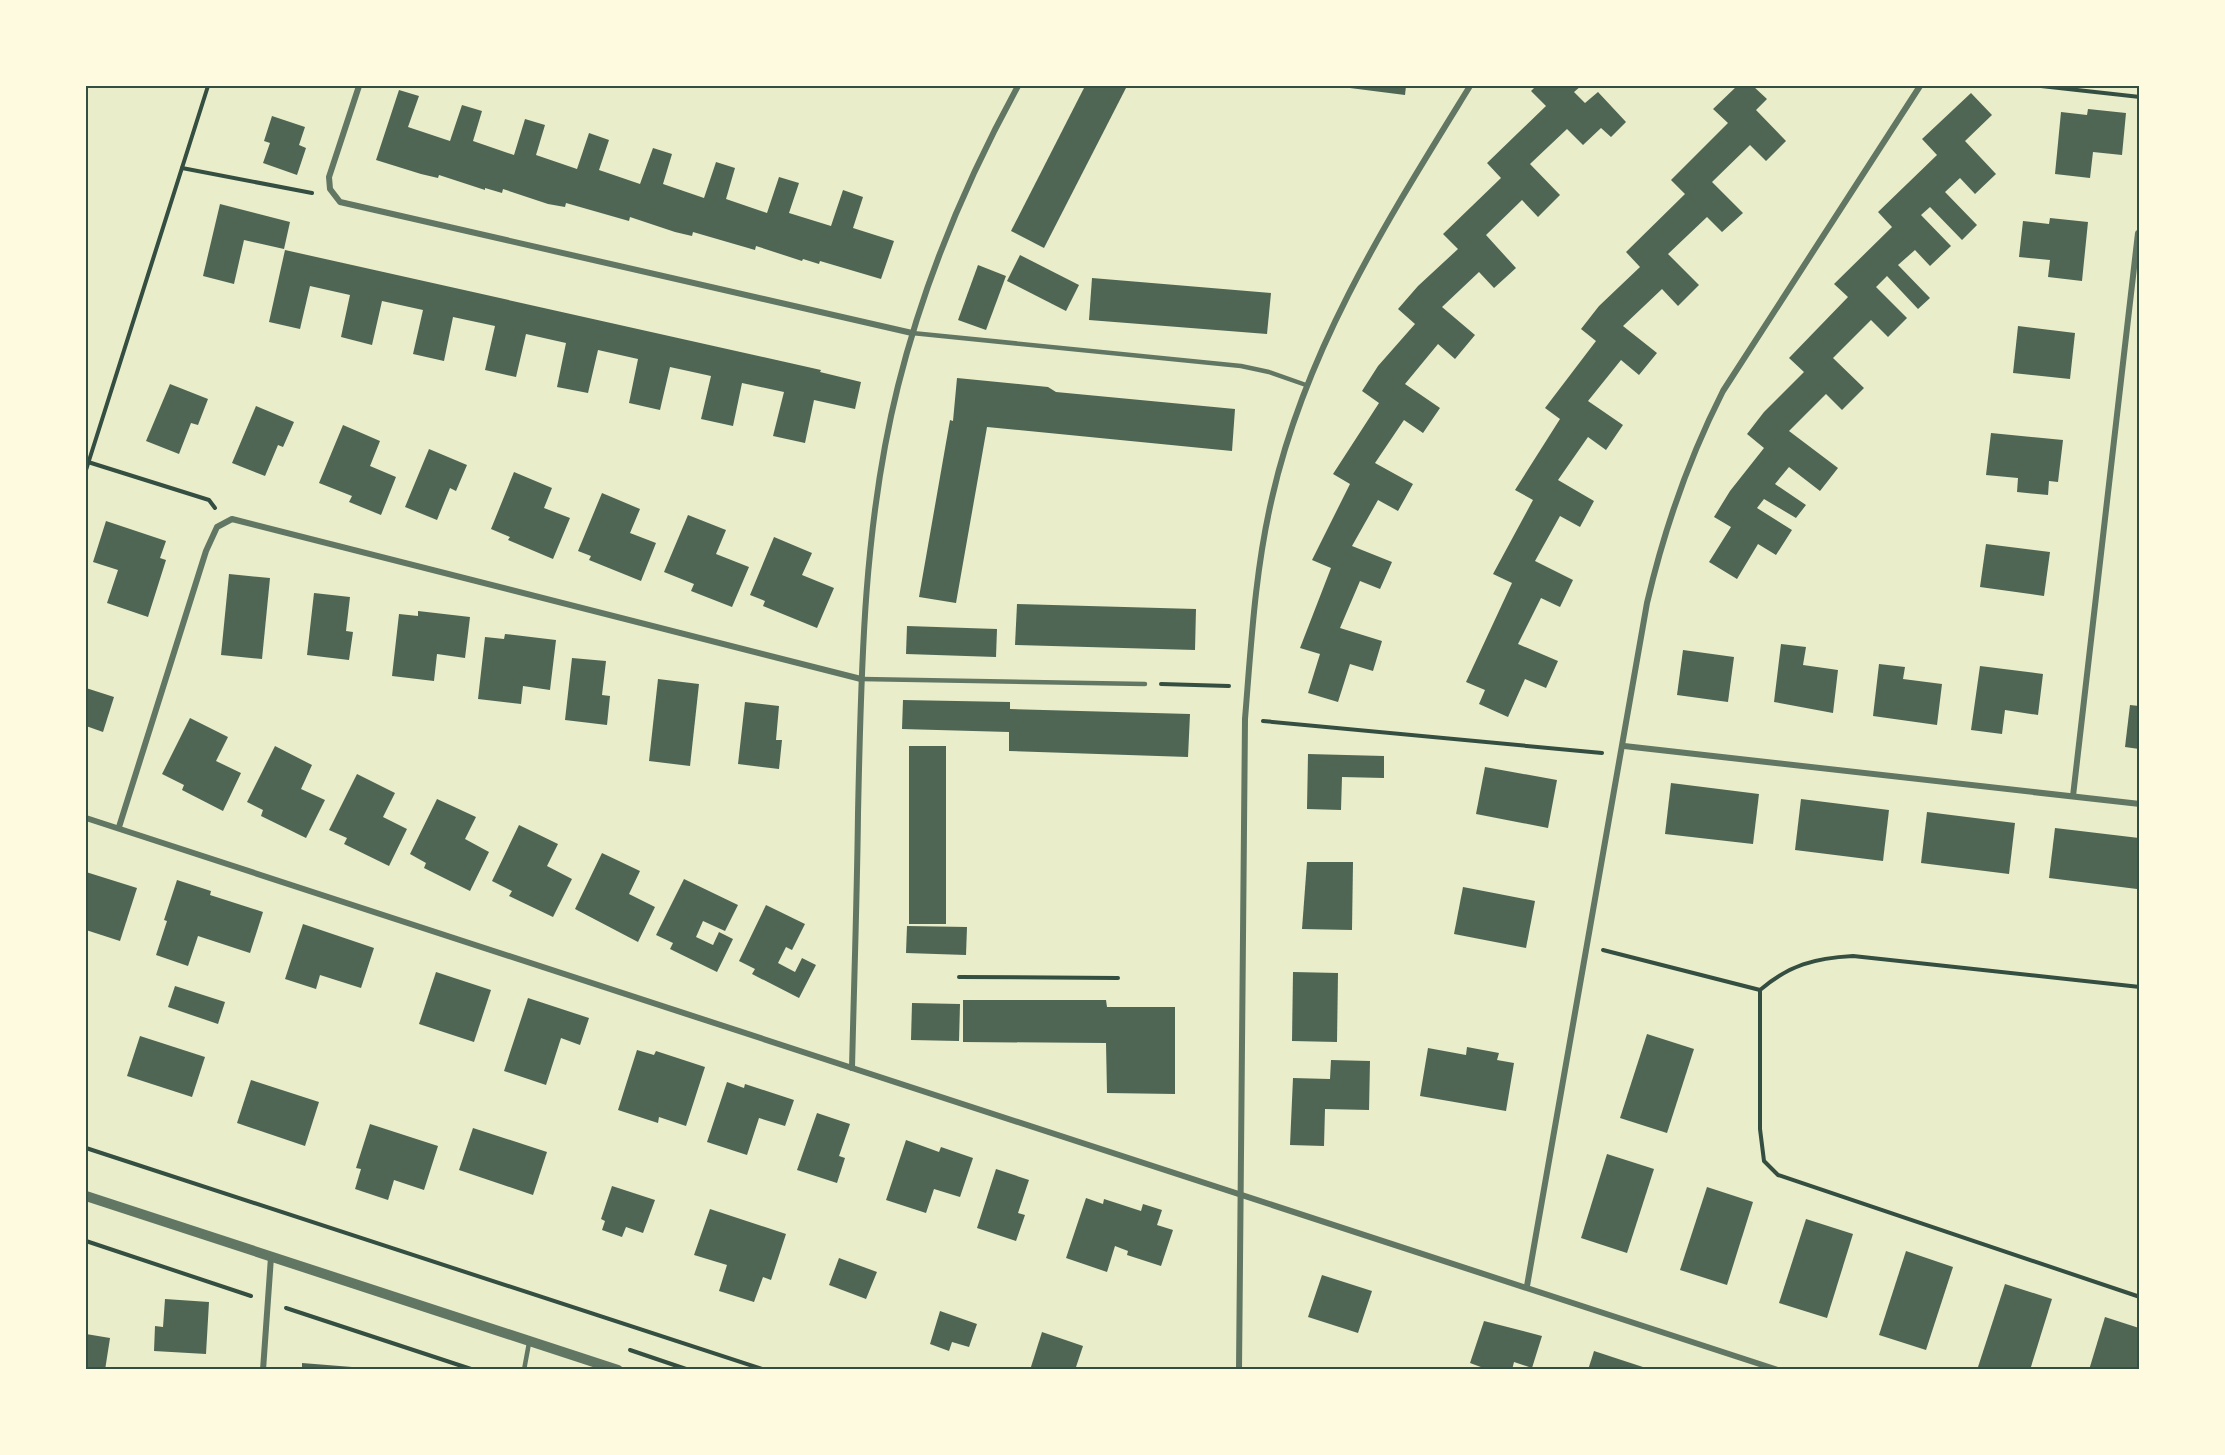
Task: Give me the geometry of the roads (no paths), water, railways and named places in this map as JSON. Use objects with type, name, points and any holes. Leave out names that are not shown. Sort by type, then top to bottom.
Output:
[{"type":"street","points":[[359,86],[329,177],[334,197],[347,205],[912,333]]},
{"type":"street","points":[[852,1068],[861,679],[870,560],[884,455],[912,333],[978,164],[1018,86]]},
{"type":"street","points":[[1239,1370],[1245,719],[1253,612],[1272,498],[1306,385],[1330,330],[1395,208],[1470,86]]},
{"type":"street","points":[[1527,1286],[1624,746],[1645,612],[1655,568],[1706,425],[1723,391],[1920,86]]},
{"type":"street","points":[[2073,796],[2138,233]]},
{"type":"street","points":[[119,828],[206,551],[217,526],[232,519],[861,679]]},
{"type":"street","points":[[1624,746],[2139,804]]},
{"type":"street","points":[[86,818],[1527,1286],[1778,1370]]},
{"type":"street","points":[[86,1196],[618,1370]]},
{"type":"street","points":[[263,1370],[271,1257]]},
{"type":"lane","points":[[912,333],[1241,366],[1269,372],[1306,385]]},
{"type":"lane","points":[[861,679],[1145,684]]},
{"type":"lane","points":[[524,1370],[530,1341]]}]
